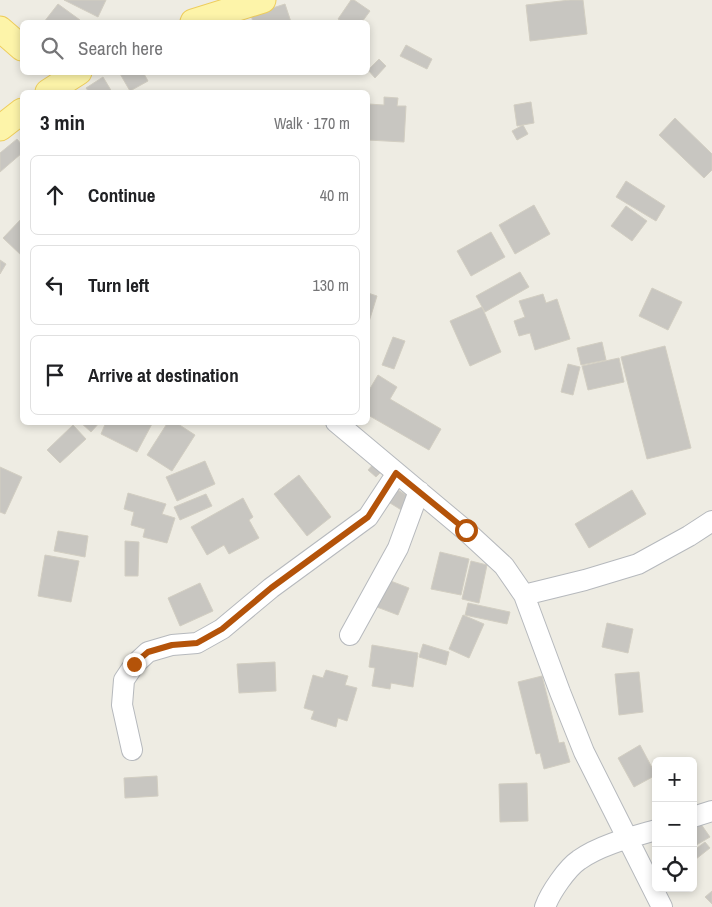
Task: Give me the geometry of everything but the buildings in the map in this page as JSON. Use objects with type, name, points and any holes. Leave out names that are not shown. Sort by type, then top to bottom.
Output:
[{"type":"main road","points":[[199,20],[252,2]]},
{"type":"main road","points":[[0,29],[20,46]]},
{"type":"main road","points":[[0,128],[20,113]]},
{"type":"street","points":[[340,425],[466,530],[504,566],[524,595],[584,752],[662,907]]},
{"type":"street","points":[[132,750],[122,705],[124,680],[134,664],[148,652],[172,645],[197,643],[222,629],[271,588],[368,517],[396,473]]},
{"type":"street","points":[[350,635],[398,548],[419,491]]},
{"type":"street","points":[[524,595],[585,580],[638,564],[712,521]]},
{"type":"street","points":[[697,816],[712,811]]},
{"type":"street","points":[[545,907],[560,881],[578,860],[599,850],[652,831]]},
{"type":"route","points":[[134,664],[148,652],[172,645],[197,643],[222,629],[271,588],[318,556],[368,517],[396,473],[466,530]]}]
